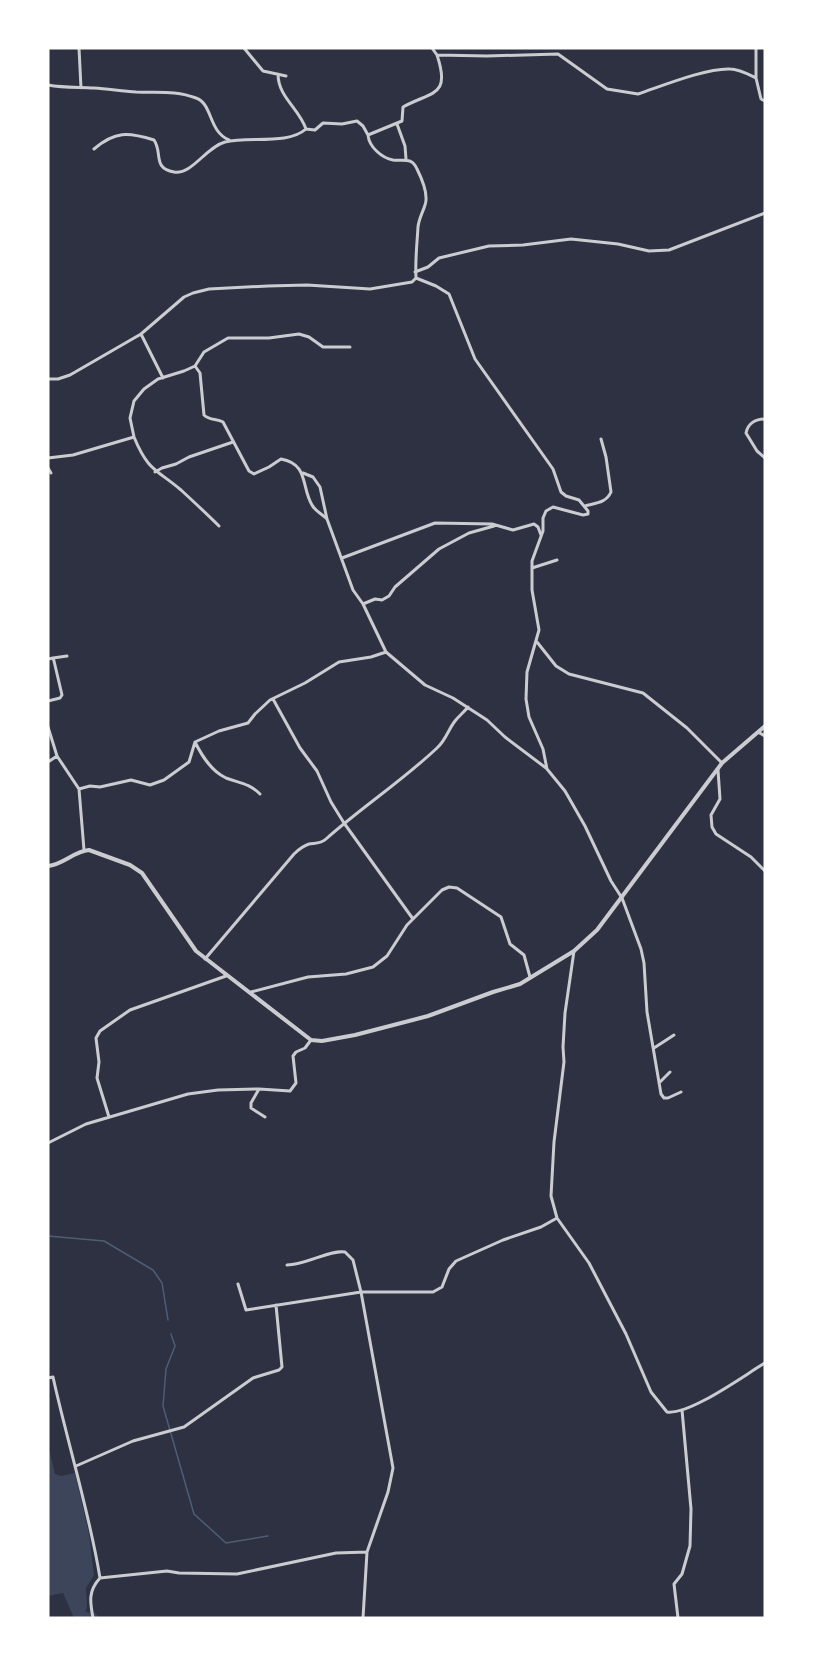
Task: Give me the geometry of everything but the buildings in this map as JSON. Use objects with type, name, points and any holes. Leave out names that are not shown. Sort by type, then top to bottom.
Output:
[{"type":"street","points":[[79,48],[81,88]]},
{"type":"street","points":[[244,48],[263,71],[286,76]]},
{"type":"street","points":[[368,135],[403,120],[403,107],[430,96],[440,87],[443,73],[432,48]]},
{"type":"street","points":[[756,48],[756,78],[761,99],[765,101]]},
{"type":"street","points":[[437,55],[558,54],[607,89],[630,94],[638,94],[711,71],[728,68],[756,78]]},
{"type":"street","points":[[278,74],[279,87],[300,116],[306,129]]},
{"type":"street","points":[[48,85],[180,93],[199,99],[207,109],[220,136],[231,141]]},
{"type":"street","points":[[94,149],[106,139],[126,133],[137,135],[154,140],[158,148],[159,163],[162,167],[176,172],[188,169],[218,144],[297,136],[306,129],[315,130],[323,123],[342,124],[357,121],[363,126],[371,145],[381,154],[393,160],[406,159],[414,163],[426,192],[425,205],[420,215],[418,228],[416,278]]},
{"type":"street","points":[[397,124],[405,146],[406,159]]},
{"type":"street","points":[[415,272],[428,267],[439,258],[489,246],[523,245],[571,239],[618,244],[648,251],[669,250],[765,213]]},
{"type":"street","points":[[48,379],[65,378],[141,335],[184,297],[209,289],[307,285],[370,289],[410,283],[416,278]]},
{"type":"street","points":[[416,278],[449,294],[475,359],[553,469],[557,486],[561,492],[579,500],[588,512],[586,515],[553,507],[546,511],[532,568],[532,590],[539,630],[537,641],[529,658],[526,699],[529,717],[543,749],[547,769]]},
{"type":"street","points":[[219,526],[145,461],[134,437],[130,418],[134,401],[144,389],[163,378],[195,366],[204,352],[228,338],[269,338],[299,334],[309,337],[323,347],[350,347]]},
{"type":"street","points":[[141,335],[163,378]]},
{"type":"street","points":[[195,366],[200,373],[204,415],[223,422],[249,471],[254,474],[260,472],[281,459],[291,462],[302,473],[312,477],[320,487],[327,519],[353,590],[363,604],[386,652],[425,686],[468,707],[487,720],[547,769],[570,800],[622,898],[641,949],[647,1012],[663,1098],[681,1092]]},
{"type":"street","points":[[765,419],[759,419],[750,424],[746,433],[757,451],[765,458]]},
{"type":"street","points":[[48,458],[73,455],[134,437]]},
{"type":"street","points":[[585,506],[602,502],[610,492],[606,457],[601,439]]},
{"type":"street","points":[[155,472],[233,442]]},
{"type":"street","points":[[48,468],[51,473]]},
{"type":"street","points":[[302,473],[313,507],[327,519]]},
{"type":"street","points":[[342,558],[435,523],[495,525],[513,530],[534,524],[538,527],[541,537]]},
{"type":"street","points":[[363,604],[375,598],[382,600],[389,597],[395,587],[439,549],[469,533],[495,525]]},
{"type":"street","points":[[532,568],[557,560]]},
{"type":"street","points":[[537,641],[556,666],[569,674],[644,693],[687,728],[722,763]]},
{"type":"street","points":[[79,789],[131,780],[150,785],[164,780],[189,762],[195,742],[219,731],[248,723],[262,706],[339,662],[386,652]]},
{"type":"street","points":[[48,701],[60,698],[62,694],[50,659],[67,656]]},
{"type":"street","points":[[273,699],[300,748],[317,771],[331,802],[344,823],[413,919]]},
{"type":"street","points":[[205,959],[294,854],[309,844],[324,842],[368,804],[394,787],[438,747],[446,738],[454,722],[468,707]]},
{"type":"street","points":[[48,866],[54,866],[84,850],[89,850],[119,861],[142,873],[189,943],[226,976],[311,1040],[322,1041],[355,1035],[428,1017],[520,984],[574,951],[597,930],[722,763],[765,726]]},
{"type":"street","points":[[48,727],[57,756],[79,789],[84,850]]},
{"type":"street","points":[[758,732],[765,736]]},
{"type":"street","points":[[195,742],[211,767],[226,778],[249,785],[260,794]]},
{"type":"street","points":[[48,762],[57,756]]},
{"type":"street","points":[[718,770],[720,799],[711,815],[712,828],[716,834],[751,857],[765,871]]},
{"type":"street","points":[[249,993],[308,977],[346,974],[373,967],[387,956],[413,919],[446,887],[457,888],[501,917],[508,941],[524,955],[530,979]]},
{"type":"street","points":[[574,951],[565,1012],[564,1062],[554,1142],[551,1196],[557,1218],[589,1263],[626,1334],[658,1403],[669,1413],[698,1403],[765,1363]]},
{"type":"street","points":[[109,1117],[97,1078],[99,1062],[96,1038],[100,1031],[130,1010],[226,976]]},
{"type":"street","points":[[654,1048],[674,1035]]},
{"type":"street","points":[[48,1143],[86,1124],[188,1094],[218,1090],[259,1089],[286,1092],[293,1089],[297,1079],[293,1056],[311,1040]]},
{"type":"street","points":[[659,1083],[670,1072]]},
{"type":"street","points":[[259,1089],[251,1103],[251,1108],[265,1117]]},
{"type":"street","points":[[238,1284],[246,1310],[361,1292],[437,1291],[444,1285],[449,1269],[456,1261],[502,1240],[541,1227],[557,1218]]},
{"type":"street","points":[[287,1265],[310,1261],[342,1250],[353,1260],[361,1292],[393,1468],[388,1492],[367,1552],[363,1618]]},
{"type":"street","points":[[76,1466],[133,1441],[177,1430],[253,1378],[279,1370],[282,1367],[276,1305]]},
{"type":"street","points":[[48,1378],[53,1377],[93,1534],[100,1578]]},
{"type":"street","points":[[678,1618],[674,1584],[682,1574],[688,1554],[691,1518],[682,1410]]},
{"type":"street","points":[[93,1618],[90,1590],[100,1578],[167,1571],[237,1574],[336,1553],[367,1552]]},
{"type":"shaded area","points":[[48,1445],[55,1474],[61,1476],[75,1473],[89,1534],[94,1575],[86,1588],[85,1612],[95,1613],[100,1618],[74,1618],[63,1593],[48,1596]]},
{"type":"waterway","points":[[48,1236],[104,1241],[153,1270],[162,1283],[168,1320]]},
{"type":"waterway","points":[[171,1334],[175,1346],[166,1369],[163,1406],[194,1514],[226,1543],[268,1536]]}]
